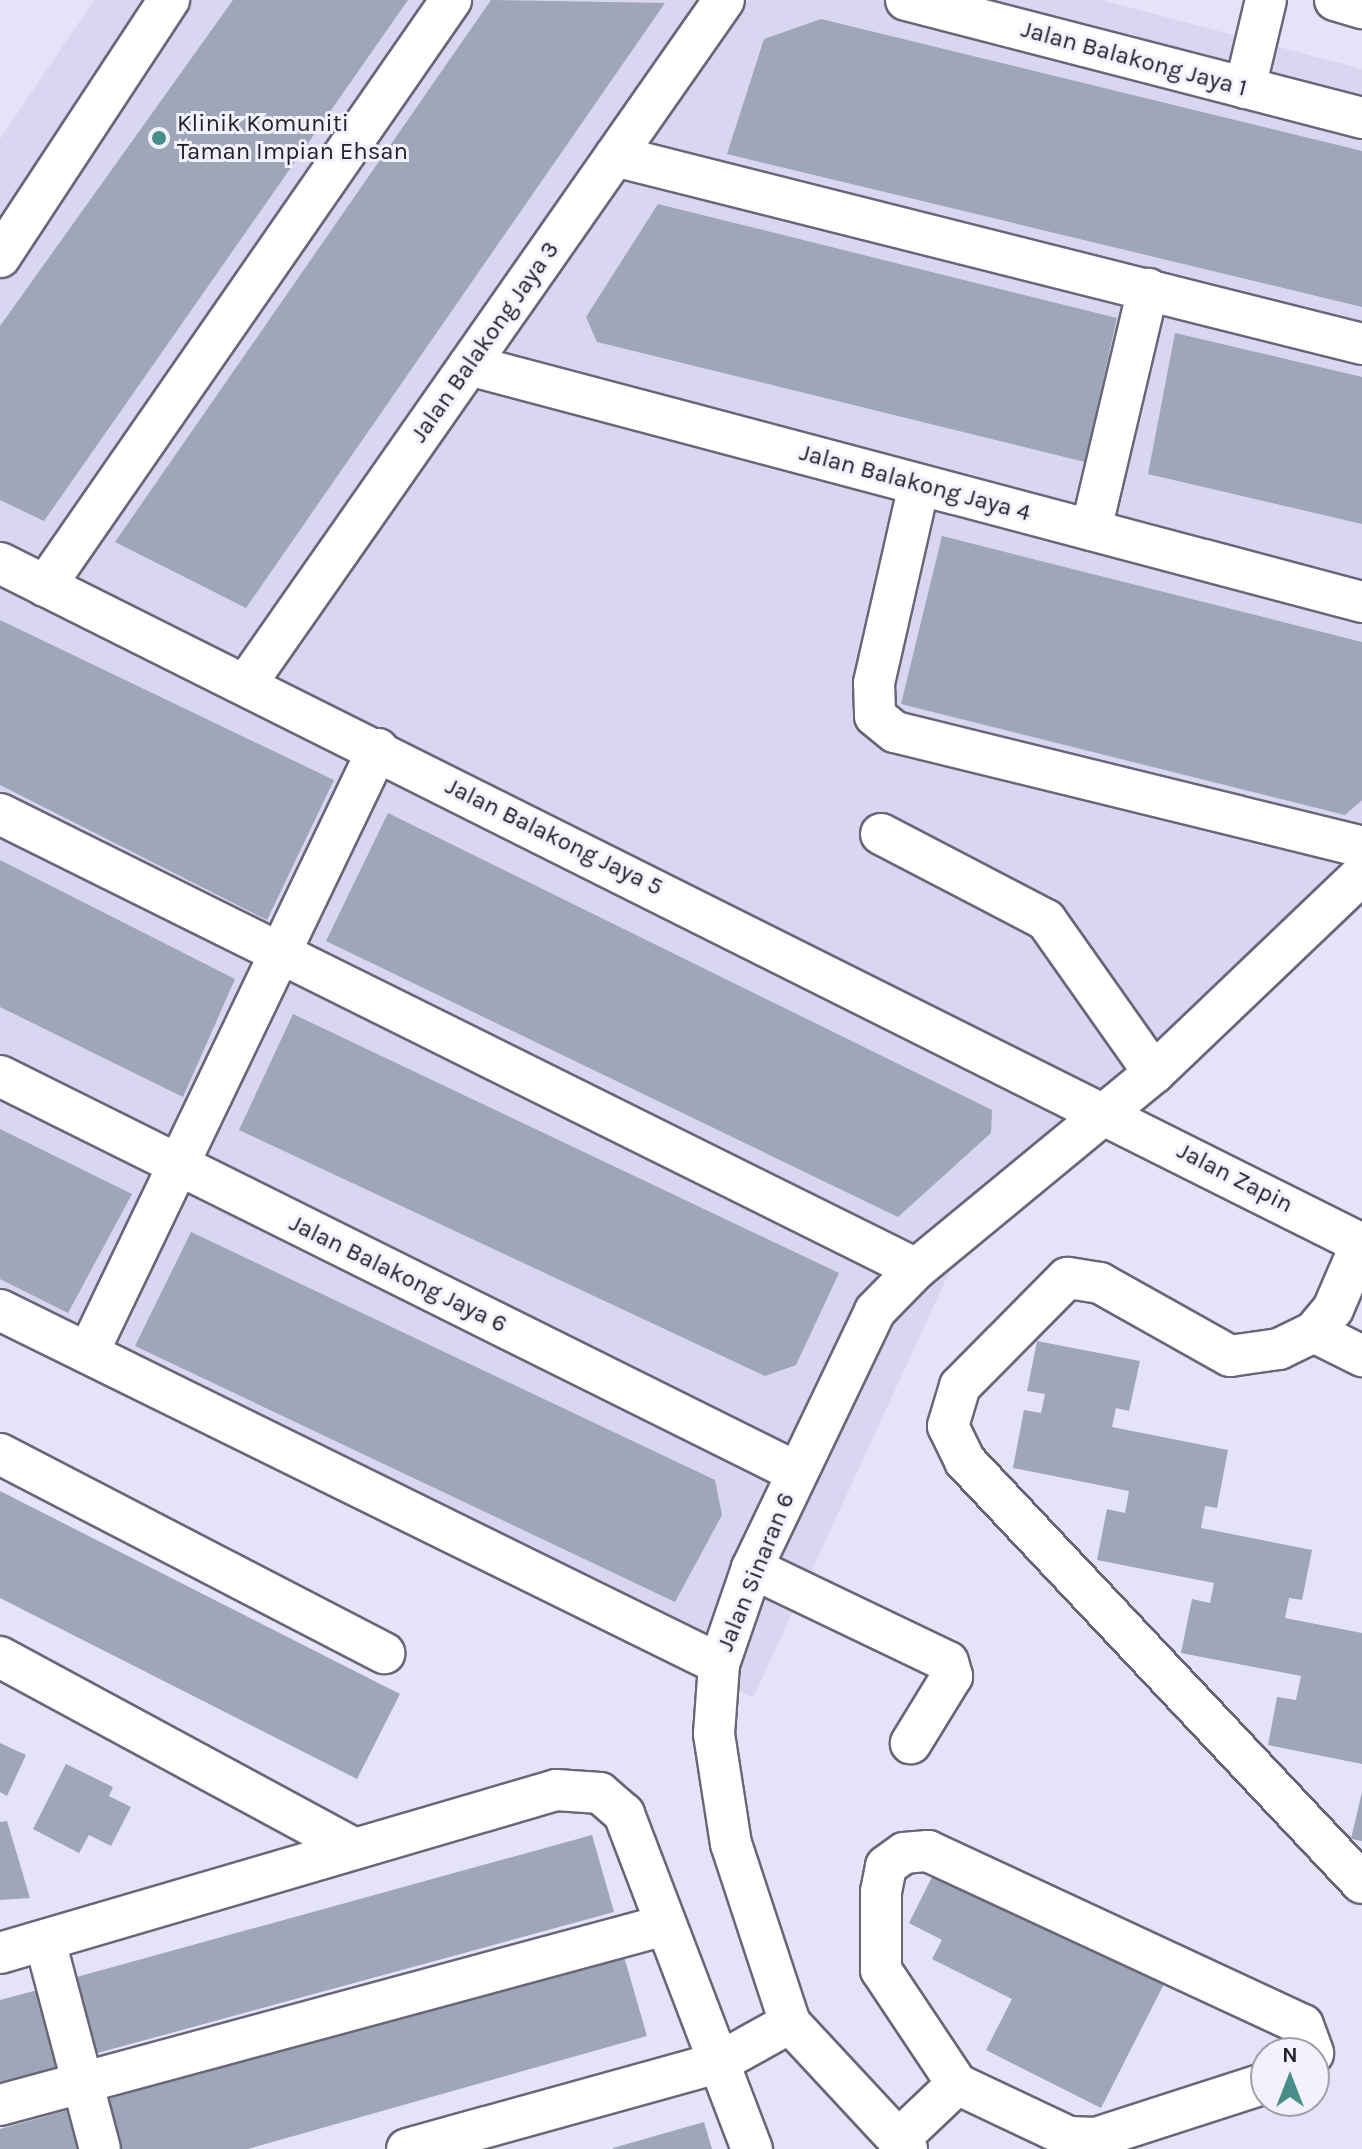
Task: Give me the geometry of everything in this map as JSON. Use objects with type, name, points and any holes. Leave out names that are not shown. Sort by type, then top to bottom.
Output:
[{"type":"street","points":[[0,257],[169,0]]},
{"type":"street","points":[[45,586],[451,0]]},
{"type":"street","name":"Jalan Balakong Jaya 3","points":[[246,684],[724,0]]},
{"type":"street","name":"Jalan Balakong Jaya 1","points":[[906,0],[1362,118]]},
{"type":"street","points":[[1245,88],[1266,0]]},
{"type":"street","points":[[1335,0],[1362,8]]},
{"type":"street","points":[[615,156],[1362,344]]},
{"type":"street","points":[[1091,530],[1148,289]]},
{"type":"street","name":"Jalan Balakong Jaya 4","points":[[469,365],[1362,602]]},
{"type":"street","points":[[919,485],[874,683],[875,716],[895,732],[1362,847]]},
{"type":"street","name":"Jalan Balakong Jaya 5","points":[[0,563],[1108,1113]]},
{"type":"street","points":[[88,1353],[378,749]]},
{"type":"street","points":[[0,814],[916,1269]]},
{"type":"street","points":[[881,834],[1046,920],[1154,1073]]},
{"type":"street","name":"Jalan Sinaran 6","points":[[903,2144],[790,2023],[731,1844],[714,1734],[719,1664],[752,1568],[875,1311],[916,1269],[1154,1073],[1362,874]]},
{"type":"street","name":"Jalan Balakong Jaya 6","points":[[0,1076],[796,1472]]},
{"type":"street","name":"Jalan Zapin","points":[[1108,1113],[1362,1244]]},
{"type":"street","points":[[1362,1244],[1333,1309],[1314,1332],[1279,1349],[1230,1356],[1100,1283],[1067,1278],[960,1386],[948,1426],[965,1461],[1362,1883]]},
{"type":"street","points":[[0,1310],[719,1664]]},
{"type":"street","points":[[1314,1332],[1362,1356]]},
{"type":"street","points":[[0,1454],[384,1653]]},
{"type":"street","points":[[752,1568],[948,1662],[952,1676],[911,1743]]},
{"type":"street","points":[[0,1657],[351,1847]]},
{"type":"street","points":[[0,1953],[351,1847],[556,1790],[600,1793],[624,1814],[752,2149]]},
{"type":"street","points":[[1250,2088],[1096,2138],[1069,2137],[957,2084],[881,1970],[881,1892],[886,1866],[904,1853],[928,1851],[1303,2025],[1307,2037]]},
{"type":"street","points":[[0,2105],[665,1925]]},
{"type":"street","points":[[45,1941],[100,2149]]},
{"type":"street","points":[[407,2149],[718,2063],[790,2023]]},
{"type":"street","points":[[903,2144],[957,2084]]},
{"type":"shaded area","points":[[94,0],[1101,0],[1362,69],[1362,907],[1114,1135],[959,1251],[753,1698],[0,1319],[0,139]]},
{"type":"building","points":[[233,0],[408,0],[44,521],[0,500],[0,326]]},
{"type":"building","points":[[491,0],[665,3],[246,608],[115,542]]},
{"type":"building","points":[[821,19],[1362,151],[1362,307],[727,154],[764,39]]},
{"type":"building","points":[[658,204],[1117,318],[1085,462],[597,342],[586,317]]},
{"type":"building","points":[[1175,333],[1362,377],[1362,524],[1148,474]]},
{"type":"building","points":[[942,536],[1362,642],[1362,800],[1345,815],[901,704]]},
{"type":"building","points":[[0,620],[334,780],[267,920],[0,785]]},
{"type":"building","points":[[388,813],[992,1110],[991,1133],[898,1217],[326,941]]},
{"type":"building","points":[[0,860],[235,979],[183,1097],[0,1007]]},
{"type":"building","points":[[293,1014],[839,1273],[796,1365],[765,1376],[239,1130]]},
{"type":"building","points":[[0,1129],[132,1194],[68,1313],[0,1279]]},
{"type":"building","points":[[191,1232],[715,1480],[722,1515],[675,1602],[135,1346]]},
{"type":"building","points":[[1037,1341],[1140,1361],[1129,1411],[1116,1408],[1112,1427],[1228,1450],[1217,1508],[1205,1506],[1201,1528],[1312,1550],[1302,1600],[1289,1598],[1285,1618],[1362,1633],[1362,1764],[1268,1745],[1277,1697],[1296,1700],[1301,1676],[1181,1653],[1192,1599],[1210,1603],[1214,1583],[1097,1560],[1107,1509],[1125,1513],[1129,1491],[1013,1468],[1024,1410],[1041,1413],[1045,1394],[1027,1391]]},
{"type":"building","points":[[0,1491],[400,1694],[357,1779],[0,1598]]},
{"type":"building","points":[[0,1743],[26,1755],[7,1796],[0,1792]]},
{"type":"building","points":[[66,1764],[113,1787],[109,1796],[131,1807],[111,1846],[89,1835],[79,1853],[33,1829]]},
{"type":"building","points":[[1362,1792],[1362,1841],[1351,1839]]},
{"type":"building","points":[[7,1821],[30,1898],[0,1900],[0,1822]]},
{"type":"building","points":[[592,1835],[614,1912],[94,2054],[73,1978]]},
{"type":"building","points":[[936,1869],[1164,1984],[1101,2108],[986,2050],[1012,1999],[932,1959],[942,1940],[909,1923]]},
{"type":"building","points":[[623,1953],[647,2036],[248,2149],[122,2149],[107,2099]]},
{"type":"building","points":[[45,1988],[70,2080],[0,2099],[0,2000]]},
{"type":"building","points":[[75,2108],[87,2149],[0,2149],[0,2129]]},
{"type":"building","points":[[704,2122],[712,2149],[613,2149],[613,2148]]},
{"type":"place","name":"Klinik Komuniti Taman Impian Ehsan","points":[[159,138]]}]
